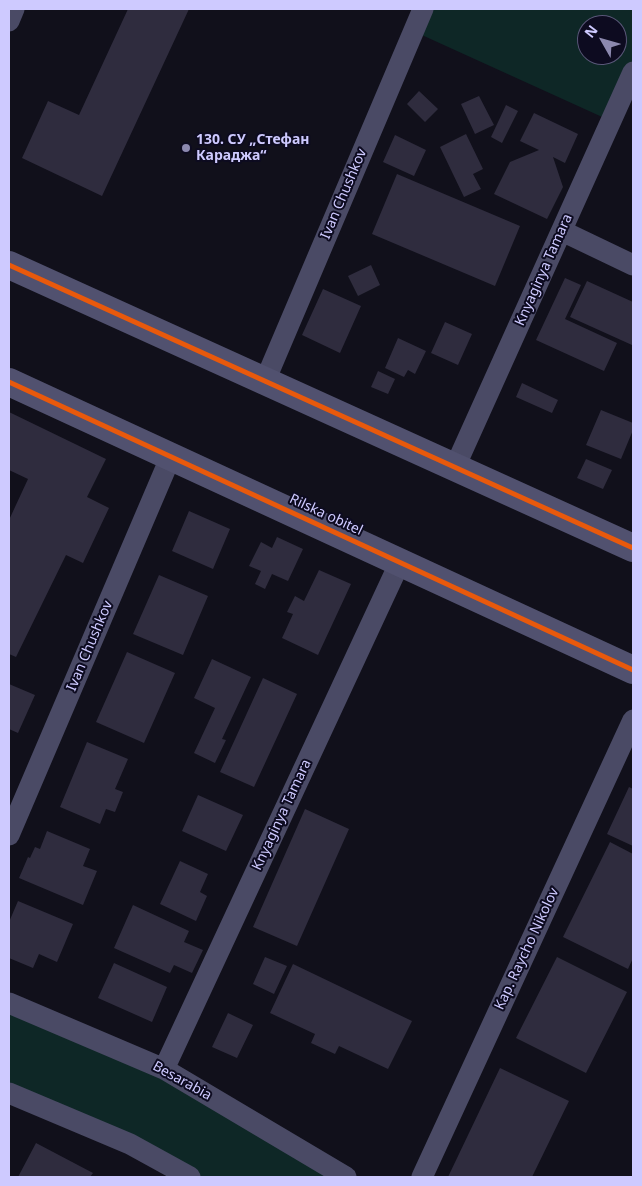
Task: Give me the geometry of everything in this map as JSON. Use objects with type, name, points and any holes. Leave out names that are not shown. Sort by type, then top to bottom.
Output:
[{"type":"street","points":[[9,21],[14,9]]},
{"type":"street","name":"Ivan Chushkov","points":[[265,380],[423,9]]},
{"type":"street","name":"Knyaginya Tamara","points":[[455,467],[633,72]]},
{"type":"street","points":[[562,231],[633,265]]},
{"type":"street","points":[[9,265],[633,548]]},
{"type":"street","name":"Rilska obitel","points":[[9,382],[633,670]]},
{"type":"street","name":"Ivan Chushkov","points":[[9,835],[171,456]]},
{"type":"street","name":"Knyaginya Tamara","points":[[164,1069],[400,562]]},
{"type":"street","name":"Kap. Raycho Nikolov","points":[[422,1177],[633,720]]},
{"type":"street","name":"Besarabia","points":[[9,1003],[164,1069],[346,1177]]},
{"type":"street","points":[[9,1093],[130,1144],[190,1177]]},
{"type":"green space","points":[[423,9],[633,9],[633,72],[611,121],[413,31]]},
{"type":"green space","points":[[9,1003],[164,1069],[346,1177],[190,1177],[9,1093]]},
{"type":"building","points":[[128,9],[189,9],[102,196],[22,158],[48,101],[79,115]]},
{"type":"building","points":[[419,91],[438,109],[425,122],[407,104]]},
{"type":"building","points":[[479,96],[494,125],[475,134],[461,104]]},
{"type":"building","points":[[506,105],[518,111],[502,143],[491,137]]},
{"type":"building","points":[[534,113],[578,134],[565,163],[553,157],[563,187],[547,219],[494,194],[510,162],[539,150],[520,141]]},
{"type":"building","points":[[466,134],[483,169],[473,174],[481,189],[464,197],[440,147]]},
{"type":"building","points":[[395,135],[426,150],[414,176],[383,162]]},
{"type":"building","points":[[397,174],[520,226],[495,286],[372,234]]},
{"type":"building","points":[[371,265],[380,285],[358,296],[348,276]]},
{"type":"building","points":[[565,278],[581,285],[565,319],[617,343],[604,371],[536,340]]},
{"type":"building","points":[[587,281],[633,302],[632,345],[570,317]]},
{"type":"building","points":[[323,289],[361,306],[340,353],[302,335]]},
{"type":"building","points":[[445,322],[472,334],[458,365],[431,353]]},
{"type":"building","points":[[398,338],[426,351],[415,374],[408,370],[404,377],[385,368]]},
{"type":"building","points":[[378,371],[395,379],[388,394],[371,387]]},
{"type":"building","points":[[522,383],[558,400],[552,413],[516,397]]},
{"type":"building","points":[[601,410],[633,423],[633,430],[621,459],[586,445]]},
{"type":"building","points":[[9,412],[106,459],[87,497],[109,508],[83,563],[66,555],[16,657],[9,654],[9,520],[28,479],[9,470]]},
{"type":"building","points":[[586,459],[612,470],[603,489],[577,478]]},
{"type":"building","points":[[189,511],[230,529],[213,569],[172,551]]},
{"type":"building","points":[[277,537],[303,549],[288,581],[272,574],[265,589],[255,584],[261,571],[249,566],[261,542],[272,548]]},
{"type":"building","points":[[319,570],[351,584],[318,655],[282,638],[293,614],[287,612],[295,596],[304,601]]},
{"type":"building","points":[[159,575],[208,596],[183,655],[133,634]]},
{"type":"building","points":[[127,652],[175,673],[144,743],[96,722]]},
{"type":"building","points":[[212,659],[251,677],[222,739],[226,740],[215,763],[194,753],[215,708],[194,698]]},
{"type":"building","points":[[263,678],[297,694],[254,787],[220,772]]},
{"type":"building","points":[[9,684],[35,695],[18,733],[9,729]]},
{"type":"building","points":[[87,742],[128,759],[115,789],[123,792],[115,812],[106,809],[100,824],[60,807]]},
{"type":"building","points":[[629,787],[633,789],[633,846],[607,834]]},
{"type":"building","points":[[198,795],[243,815],[226,851],[182,831]]},
{"type":"building","points":[[305,809],[349,829],[297,946],[253,927]]},
{"type":"building","points":[[47,831],[90,849],[83,866],[97,871],[83,905],[19,878],[28,857],[30,858],[35,847],[40,849]]},
{"type":"building","points":[[610,842],[633,854],[633,958],[628,969],[563,937]]},
{"type":"building","points":[[180,861],[208,874],[200,892],[207,896],[196,921],[160,904]]},
{"type":"building","points":[[18,901],[73,924],[57,962],[39,954],[33,968],[9,958],[9,922]]},
{"type":"building","points":[[133,905],[189,931],[184,942],[203,950],[192,973],[174,965],[170,973],[114,948]]},
{"type":"building","points":[[265,957],[287,966],[274,994],[253,984]]},
{"type":"building","points":[[557,957],[627,992],[586,1073],[516,1038]]},
{"type":"building","points":[[114,963],[167,987],[152,1022],[98,998]]},
{"type":"building","points":[[293,964],[412,1021],[388,1069],[339,1046],[335,1054],[311,1043],[315,1034],[270,1013]]},
{"type":"building","points":[[228,1013],[253,1025],[237,1058],[212,1047]]},
{"type":"building","points":[[500,1068],[569,1101],[532,1177],[448,1177]]},
{"type":"building","points":[[36,1143],[93,1173],[90,1177],[18,1177]]},
{"type":"cycle path","points":[[9,265],[633,548]]},
{"type":"cycle path","points":[[9,382],[633,670]]},
{"type":"place","name":"130. СУ „Стефан Караджа“","points":[[186,148]]}]
